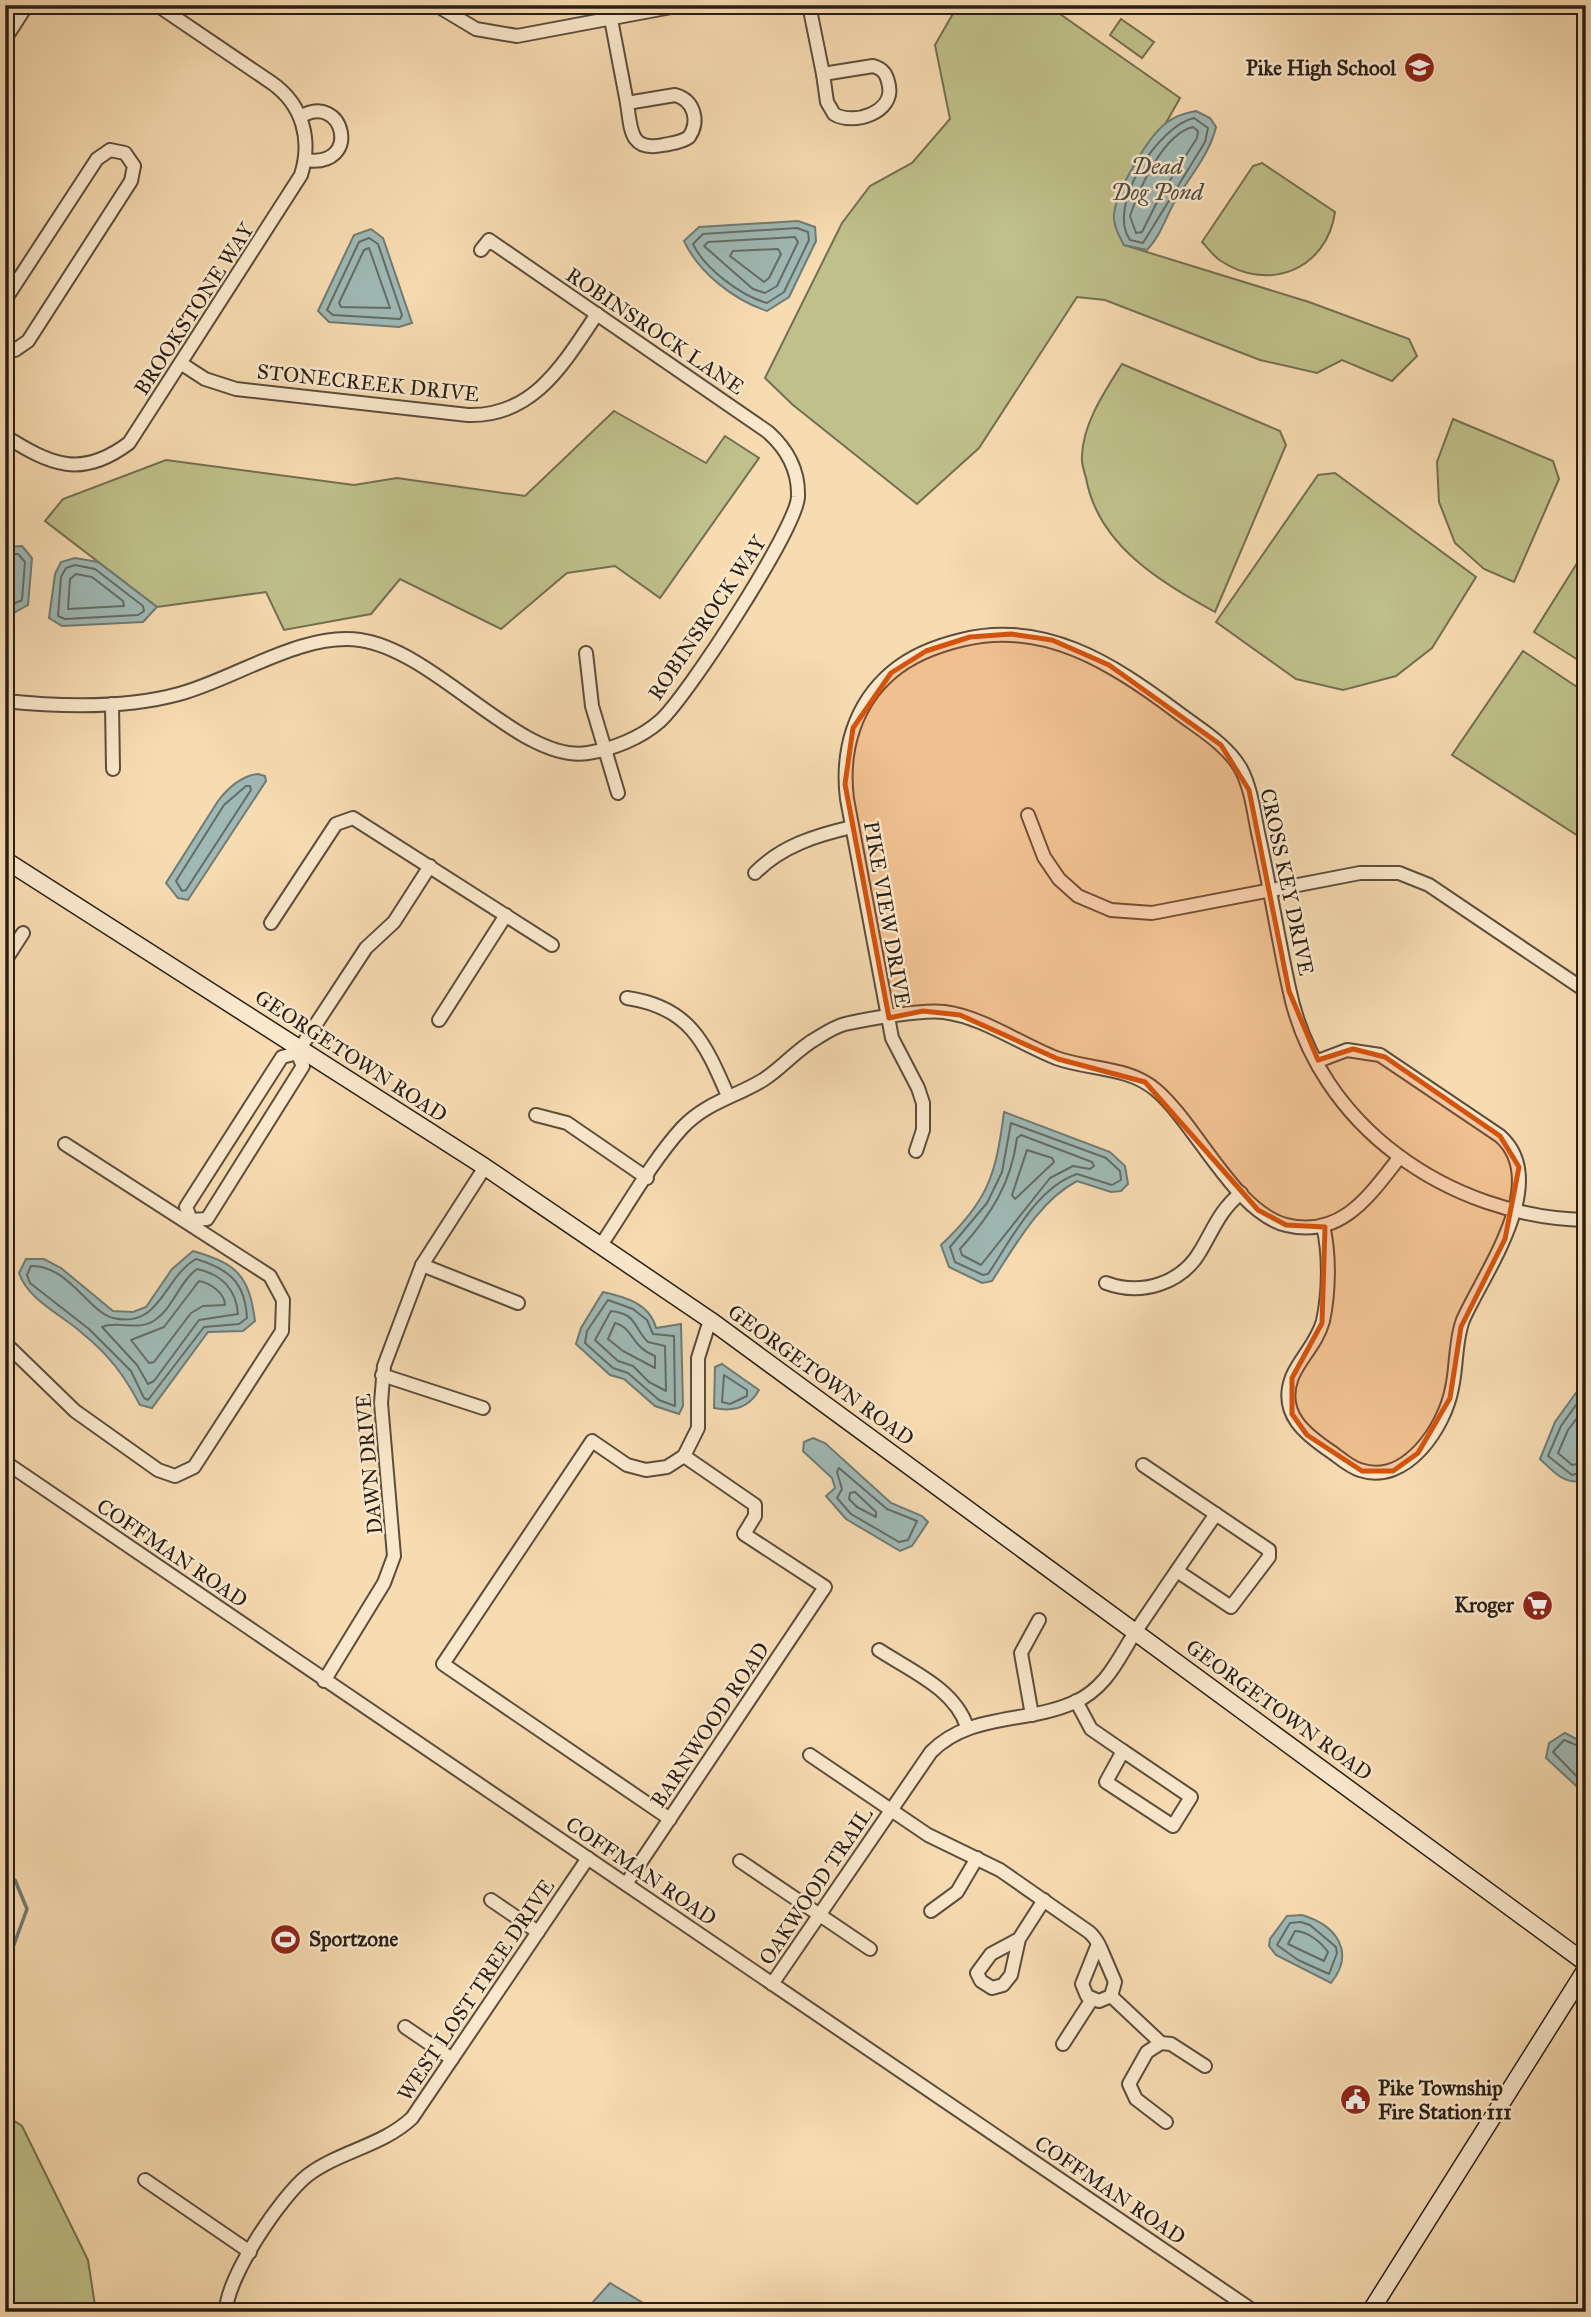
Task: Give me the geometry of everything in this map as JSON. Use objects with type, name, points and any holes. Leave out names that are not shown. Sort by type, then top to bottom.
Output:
[{"type":"main road","name":"GEORGETOWN ROAD","points":[[5,860],[298,1051],[485,1167],[710,1320],[1586,1962]]},
{"type":"main road","points":[[1370,2312],[1586,1969]]},
{"type":"street","points":[[5,39],[27,5]]},
{"type":"street","points":[[157,5],[276,86],[289,98],[300,117],[312,111],[326,113],[337,121],[341,129],[341,142],[334,155],[323,161],[305,160]]},
{"type":"street","points":[[436,5],[467,25],[507,35],[532,34],[682,5]]},
{"type":"street","points":[[809,5],[828,104],[841,117],[877,112],[889,102],[888,79],[878,68],[868,66],[823,74]]},
{"type":"street","points":[[611,19],[632,135],[642,146],[652,148],[683,141],[694,130],[692,108],[680,96],[627,103]]},
{"type":"street","name":"BROOKSTONE WAY","points":[[5,436],[36,456],[55,463],[82,465],[112,456],[129,443],[297,185],[305,160],[306,139],[300,117]]},
{"type":"street","points":[[5,300],[97,159],[110,150],[125,153],[134,166],[131,181],[28,341],[15,350],[5,350]]},
{"type":"street","name":"ROBINSROCK LANE","points":[[481,250],[489,240],[768,432],[785,451],[796,475]]},
{"type":"street","name":"STONECREEK DRIVE","points":[[181,364],[205,379],[236,389],[467,415],[489,414],[514,407],[541,390],[597,314]]},
{"type":"street","name":"ROBINSROCK WAY","points":[[5,701],[45,705],[148,701],[183,693],[310,645],[357,640],[383,645],[408,656],[547,748],[573,754],[603,749],[634,738],[654,726],[686,692],[786,534],[796,508],[796,475]]},
{"type":"street","name":"CROSS KEY DRIVE","points":[[901,666],[945,644],[1001,634],[1052,640],[1109,665],[1216,741],[1235,761],[1249,790],[1289,991],[1318,1060],[1357,1118],[1399,1158],[1452,1190],[1512,1210],[1544,1217],[1586,1220]]},
{"type":"street","points":[[586,653],[592,706],[618,793]]},
{"type":"street","name":"PIKE VIEW DRIVE","points":[[601,1245],[682,1128],[705,1107],[761,1081],[814,1039],[843,1024],[889,1018],[844,773],[848,743],[873,691],[901,666]]},
{"type":"street","points":[[112,704],[113,769]]},
{"type":"street","points":[[1028,815],[1044,857],[1059,879],[1078,896],[1111,911],[1152,913],[1371,872],[1409,876],[1434,888],[1586,991]]},
{"type":"street","points":[[271,923],[336,824],[346,819],[360,821],[552,945]]},
{"type":"street","points":[[755,873],[780,853],[804,841],[852,827]]},
{"type":"street","points":[[189,1222],[186,1208],[282,1057],[298,1051],[366,948],[394,922],[430,866]]},
{"type":"street","points":[[439,1020],[506,915]]},
{"type":"street","points":[[5,961],[23,933]]},
{"type":"street","points":[[627,998],[667,1010],[691,1027],[708,1051],[728,1096]]},
{"type":"street","points":[[916,1151],[923,1130],[923,1103],[916,1083],[894,1045],[889,1018],[923,1011],[952,1013],[1058,1059],[1136,1077],[1165,1099],[1241,1193],[1258,1210],[1281,1224],[1297,1227],[1323,1226],[1348,1216],[1361,1206],[1399,1158]]},
{"type":"street","points":[[1318,1060],[1347,1050],[1380,1055],[1500,1136],[1513,1152],[1519,1167],[1512,1210],[1499,1255],[1461,1327],[1453,1388],[1447,1407],[1418,1454],[1393,1471],[1372,1473],[1353,1467],[1307,1435],[1296,1423],[1290,1409],[1289,1393],[1294,1373],[1322,1323],[1327,1256],[1323,1226]]},
{"type":"street","points":[[189,1222],[207,1219],[303,1066],[298,1051]]},
{"type":"street","points":[[536,1115],[567,1123],[647,1178]]},
{"type":"street","points":[[5,1343],[75,1411],[158,1470],[175,1476],[194,1467],[280,1336],[285,1310],[282,1294],[270,1276],[65,1144]]},
{"type":"street","name":"DAWN DRIVE","points":[[324,1681],[384,1583],[394,1556],[395,1538],[381,1403],[382,1375],[422,1265],[485,1167]]},
{"type":"street","points":[[1106,1283],[1142,1289],[1176,1277],[1195,1259],[1214,1221],[1241,1193]]},
{"type":"street","points":[[422,1265],[518,1303]]},
{"type":"street","points":[[670,1819],[443,1664],[592,1441],[636,1469],[662,1469],[684,1456],[698,1428],[698,1357],[710,1320]]},
{"type":"street","points":[[382,1375],[483,1408]]},
{"type":"street","name":"BARNWOOD ROAD","points":[[626,1884],[825,1587],[744,1534],[755,1516],[754,1504],[684,1456]]},
{"type":"street","name":"COFFMAN ROAD","points":[[5,1462],[1255,2312]]},
{"type":"street","points":[[1143,1465],[1267,1548],[1269,1557],[1231,1607],[1177,1570]]},
{"type":"street","name":"OAKWOOD TRAIL","points":[[772,1984],[931,1752],[967,1727],[1076,1702],[1099,1685],[1114,1669],[1135,1631],[1216,1514]]},
{"type":"street","points":[[1032,1714],[1021,1653],[1040,1620]]},
{"type":"street","points":[[879,1650],[950,1697],[961,1710],[967,1727]]},
{"type":"street","points":[[1076,1702],[1091,1729],[1191,1797],[1173,1826],[1106,1782],[1123,1751]]},
{"type":"street","name":"OAKWOOD TRAIL","points":[[810,1755],[891,1810]]},
{"type":"street","points":[[891,1810],[932,1838],[977,1858],[1087,1930],[1098,1944],[1115,1982],[1111,1996],[1101,2001],[1092,1999],[1084,1992],[1082,1984],[1098,1944]]},
{"type":"street","name":"WEST LOST TREE DRIVE","points":[[226,2312],[230,2287],[250,2252],[292,2191],[308,2175],[401,2129],[412,2118],[588,1858]]},
{"type":"street","points":[[931,1911],[957,1892],[977,1858]]},
{"type":"street","points":[[740,1861],[870,1949]]},
{"type":"street","points":[[491,1900],[538,1932]]},
{"type":"street","points":[[1019,1939],[1044,1900]]},
{"type":"street","points":[[1111,1996],[1161,2043],[1171,2045],[1205,2067]]},
{"type":"street","points":[[1063,2045],[1092,1999]]},
{"type":"street","points":[[405,2027],[452,2059]]},
{"type":"street","points":[[1161,2043],[1147,2052],[1129,2079],[1129,2087],[1136,2099],[1166,2122]]},
{"type":"street","points":[[145,2180],[250,2252]]},
{"type":"highlighted area","points":[[1011,634],[1052,640],[1109,665],[1221,745],[1249,790],[1289,991],[1318,1060],[1353,1049],[1385,1057],[1500,1136],[1519,1167],[1505,1239],[1461,1327],[1450,1398],[1418,1453],[1393,1471],[1362,1471],[1307,1435],[1292,1414],[1292,1378],[1322,1323],[1325,1227],[1286,1225],[1258,1210],[1145,1082],[1058,1059],[960,1015],[923,1011],[889,1018],[845,784],[853,728],[891,673],[926,651],[970,637]]},
{"type":"green space","points":[[958,5],[1047,5],[1180,98],[1114,215],[1124,245],[1309,302],[1409,339],[1417,356],[1392,381],[1342,360],[1317,373],[1260,360],[1105,300],[1077,297],[979,448],[917,504],[793,405],[765,378],[842,223],[870,186],[912,163],[950,119],[935,45]]},
{"type":"green space","points":[[1121,19],[1154,42],[1142,58],[1110,35]]},
{"type":"green space","points":[[1262,163],[1335,212],[1330,232],[1321,248],[1308,261],[1293,270],[1276,275],[1258,275],[1239,270],[1218,259],[1202,242],[1253,166]]},
{"type":"green space","points":[[1122,364],[1280,431],[1286,445],[1215,612],[1153,574],[1134,558],[1117,542],[1103,523],[1093,502],[1082,464],[1083,444],[1096,408]]},
{"type":"green space","points":[[614,411],[706,463],[725,436],[759,458],[660,598],[615,566],[567,573],[501,629],[400,579],[371,614],[284,630],[266,592],[157,607],[45,521],[63,499],[166,460],[354,485],[397,478],[525,496]]},
{"type":"green space","points":[[1453,419],[1553,461],[1559,479],[1514,582],[1484,569],[1455,543],[1439,502],[1437,462]]},
{"type":"green space","points":[[1335,473],[1476,577],[1432,648],[1396,676],[1343,690],[1296,679],[1216,622],[1318,475]]},
{"type":"green space","points":[[1586,549],[1586,665],[1534,632]]},
{"type":"green space","points":[[1523,651],[1586,693],[1586,841],[1452,755]]},
{"type":"green space","points":[[5,2115],[22,2126],[88,2260],[96,2312],[5,2312]]},
{"type":"water","name":"Dead Dog Pond","points":[[1196,111],[1210,118],[1216,127],[1204,157],[1147,250],[1124,245],[1115,226],[1114,214],[1134,165],[1150,140],[1166,123],[1180,115]]},
{"type":"water","points":[[798,221],[815,227],[816,241],[789,297],[767,311],[742,300],[719,284],[699,264],[684,241],[699,227]]},
{"type":"water","points":[[371,229],[383,238],[412,323],[399,327],[329,322],[318,311],[354,235]]},
{"type":"water","points":[[22,546],[32,558],[28,605],[10,615],[5,614],[5,547]]},
{"type":"water","points":[[75,558],[98,562],[157,607],[143,622],[62,626],[49,618],[55,574],[61,562]]},
{"type":"water","points":[[258,774],[265,776],[266,781],[188,900],[178,898],[166,883],[218,801],[235,783]]},
{"type":"water","points":[[1004,1112],[1110,1152],[1125,1166],[1128,1184],[1121,1191],[1111,1192],[1077,1181],[1063,1190],[1039,1212],[992,1281],[982,1283],[949,1267],[941,1245],[970,1215],[987,1186],[997,1153]]},
{"type":"water","points":[[193,1251],[220,1261],[238,1274],[249,1292],[255,1321],[243,1331],[208,1332],[152,1408],[140,1405],[108,1358],[92,1341],[38,1299],[23,1283],[19,1273],[26,1259],[44,1259],[61,1268],[113,1311],[133,1312],[146,1307],[172,1269]]},
{"type":"water","points":[[603,1292],[628,1299],[643,1307],[656,1328],[681,1324],[683,1406],[679,1414],[655,1406],[624,1379],[610,1375],[576,1344],[581,1328]]},
{"type":"water","points":[[722,1364],[759,1390],[745,1405],[734,1409],[714,1408],[715,1367]]},
{"type":"water","points":[[1586,1379],[1586,1474],[1581,1481],[1575,1481],[1558,1475],[1540,1459],[1555,1422]]},
{"type":"water","points":[[813,1438],[825,1443],[891,1503],[922,1516],[928,1522],[912,1546],[900,1551],[846,1519],[826,1496],[835,1488],[832,1478],[803,1451],[804,1442]]},
{"type":"water","points":[[1565,1733],[1586,1744],[1586,1795],[1546,1758],[1549,1743]]},
{"type":"water","points":[[1302,1915],[1325,1926],[1339,1942],[1342,1961],[1331,1983],[1276,1955],[1269,1946],[1270,1939],[1287,1916]]},
{"type":"water","points":[[610,2283],[658,2312],[584,2312]]},
{"type":"waterway","points":[[5,1876],[15,1880],[27,1909],[5,1969]]},
{"type":"place","name":"Pike High School","points":[[1419,68]]},
{"type":"place","name":"Kroger","points":[[1537,1605]]},
{"type":"place","name":"Sportzone","points":[[286,1939]]},
{"type":"place","name":"Pike Township Fire Station 111","points":[[1355,2100]]}]
